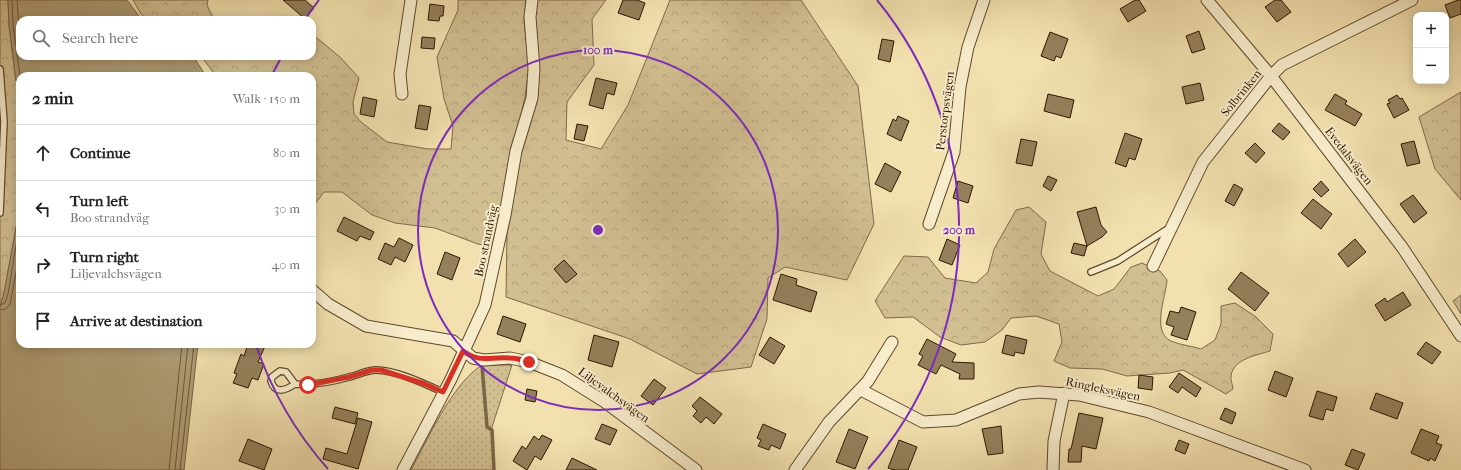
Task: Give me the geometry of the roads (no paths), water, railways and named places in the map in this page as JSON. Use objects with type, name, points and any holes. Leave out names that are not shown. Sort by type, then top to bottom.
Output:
[{"type":"street","points":[[402,94],[400,74],[411,0]]},
{"type":"street","name":"Boo strandväg","points":[[402,470],[443,392],[485,306],[506,215],[516,151],[532,98],[534,69],[530,17],[532,0]]},
{"type":"street","name":"Perstorpsvägen","points":[[929,224],[954,152],[962,74],[968,47],[984,0]]},
{"type":"street","name":"Evedalsvägen","points":[[1207,0],[1271,76],[1402,247],[1461,336]]},
{"type":"street","name":"Solbrinken","points":[[1153,266],[1203,162],[1271,76],[1282,65],[1412,0]]},
{"type":"street","name":"Liljevalchsvägen","points":[[316,294],[328,304],[366,326],[452,341],[473,358],[484,360],[510,358],[529,362],[562,375],[605,402],[696,470]]},
{"type":"street","points":[[795,470],[843,405],[861,390],[892,342]]},
{"type":"street","name":"Ringleksvägen","points":[[861,390],[923,422],[934,423],[956,420],[1019,394],[1039,392],[1064,393],[1149,412],[1305,470]]},
{"type":"street","points":[[1053,470],[1054,441],[1064,393]]},
{"type":"lane","points":[[0,68],[4,122],[0,213]]},
{"type":"lane","points":[[1091,272],[1118,261],[1173,225]]},
{"type":"lane","points":[[295,384],[308,385],[372,370],[381,370],[425,384],[443,392]]},
{"type":"water","points":[[8,0],[127,0],[139,16],[16,16],[16,60],[196,60],[203,72],[16,72],[16,81],[9,25]]},
{"type":"water","points":[[16,228],[16,348],[198,348],[184,470],[0,470],[0,307]]},
{"type":"waterway","points":[[482,365],[487,427],[492,430],[494,470]]}]
